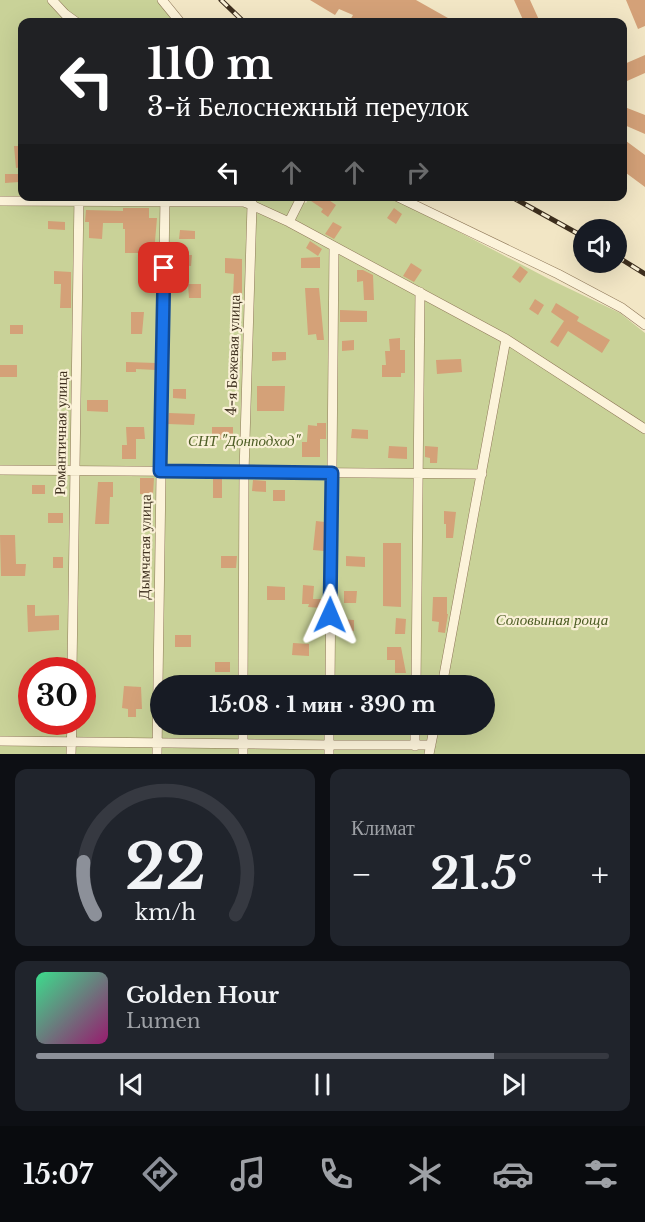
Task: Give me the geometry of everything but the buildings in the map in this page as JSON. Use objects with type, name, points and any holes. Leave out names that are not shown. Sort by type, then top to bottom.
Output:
[{"type":"street","points":[[52,0],[70,18]]},
{"type":"street","points":[[162,0],[177,18]]},
{"type":"street","points":[[0,201],[18,200]]},
{"type":"street","name":"Романтичная улица","points":[[72,657],[79,201]]},
{"type":"street","name":"Дымчатая улица","points":[[157,754],[165,201]]},
{"type":"street","points":[[218,201],[249,201],[289,222],[506,339],[645,429]]},
{"type":"street","name":"4-я Бежевая улица","points":[[243,675],[249,201]]},
{"type":"street","points":[[289,222],[300,201]]},
{"type":"street","points":[[406,201],[558,274],[622,308],[645,325]]},
{"type":"street","points":[[330,675],[334,248]]},
{"type":"street","points":[[416,675],[420,292]]},
{"type":"street","points":[[444,675],[506,339]]},
{"type":"street","points":[[0,470],[482,474]]},
{"type":"street","points":[[71,735],[71,754]]},
{"type":"street","points":[[243,735],[243,754]]},
{"type":"street","points":[[414,735],[414,746]]},
{"type":"street","points":[[0,741],[243,743],[329,750],[414,746],[430,749]]},
{"type":"green space","name":"СНТ \"Донподход\"","points":[[0,0],[159,0],[173,18],[18,18],[18,201],[301,201],[306,203],[307,201],[400,201],[549,279],[620,313],[645,333],[645,754],[0,754]]},
{"type":"railway","points":[[221,0],[240,18]]},
{"type":"railway","points":[[519,201],[573,231]]},
{"type":"railway","points":[[627,263],[645,274]]},
{"type":"route","points":[[164,268],[160,471],[332,473],[330,615]]},
{"type":"park label","name":"Соловьиная роща","points":[[552,620]]}]
